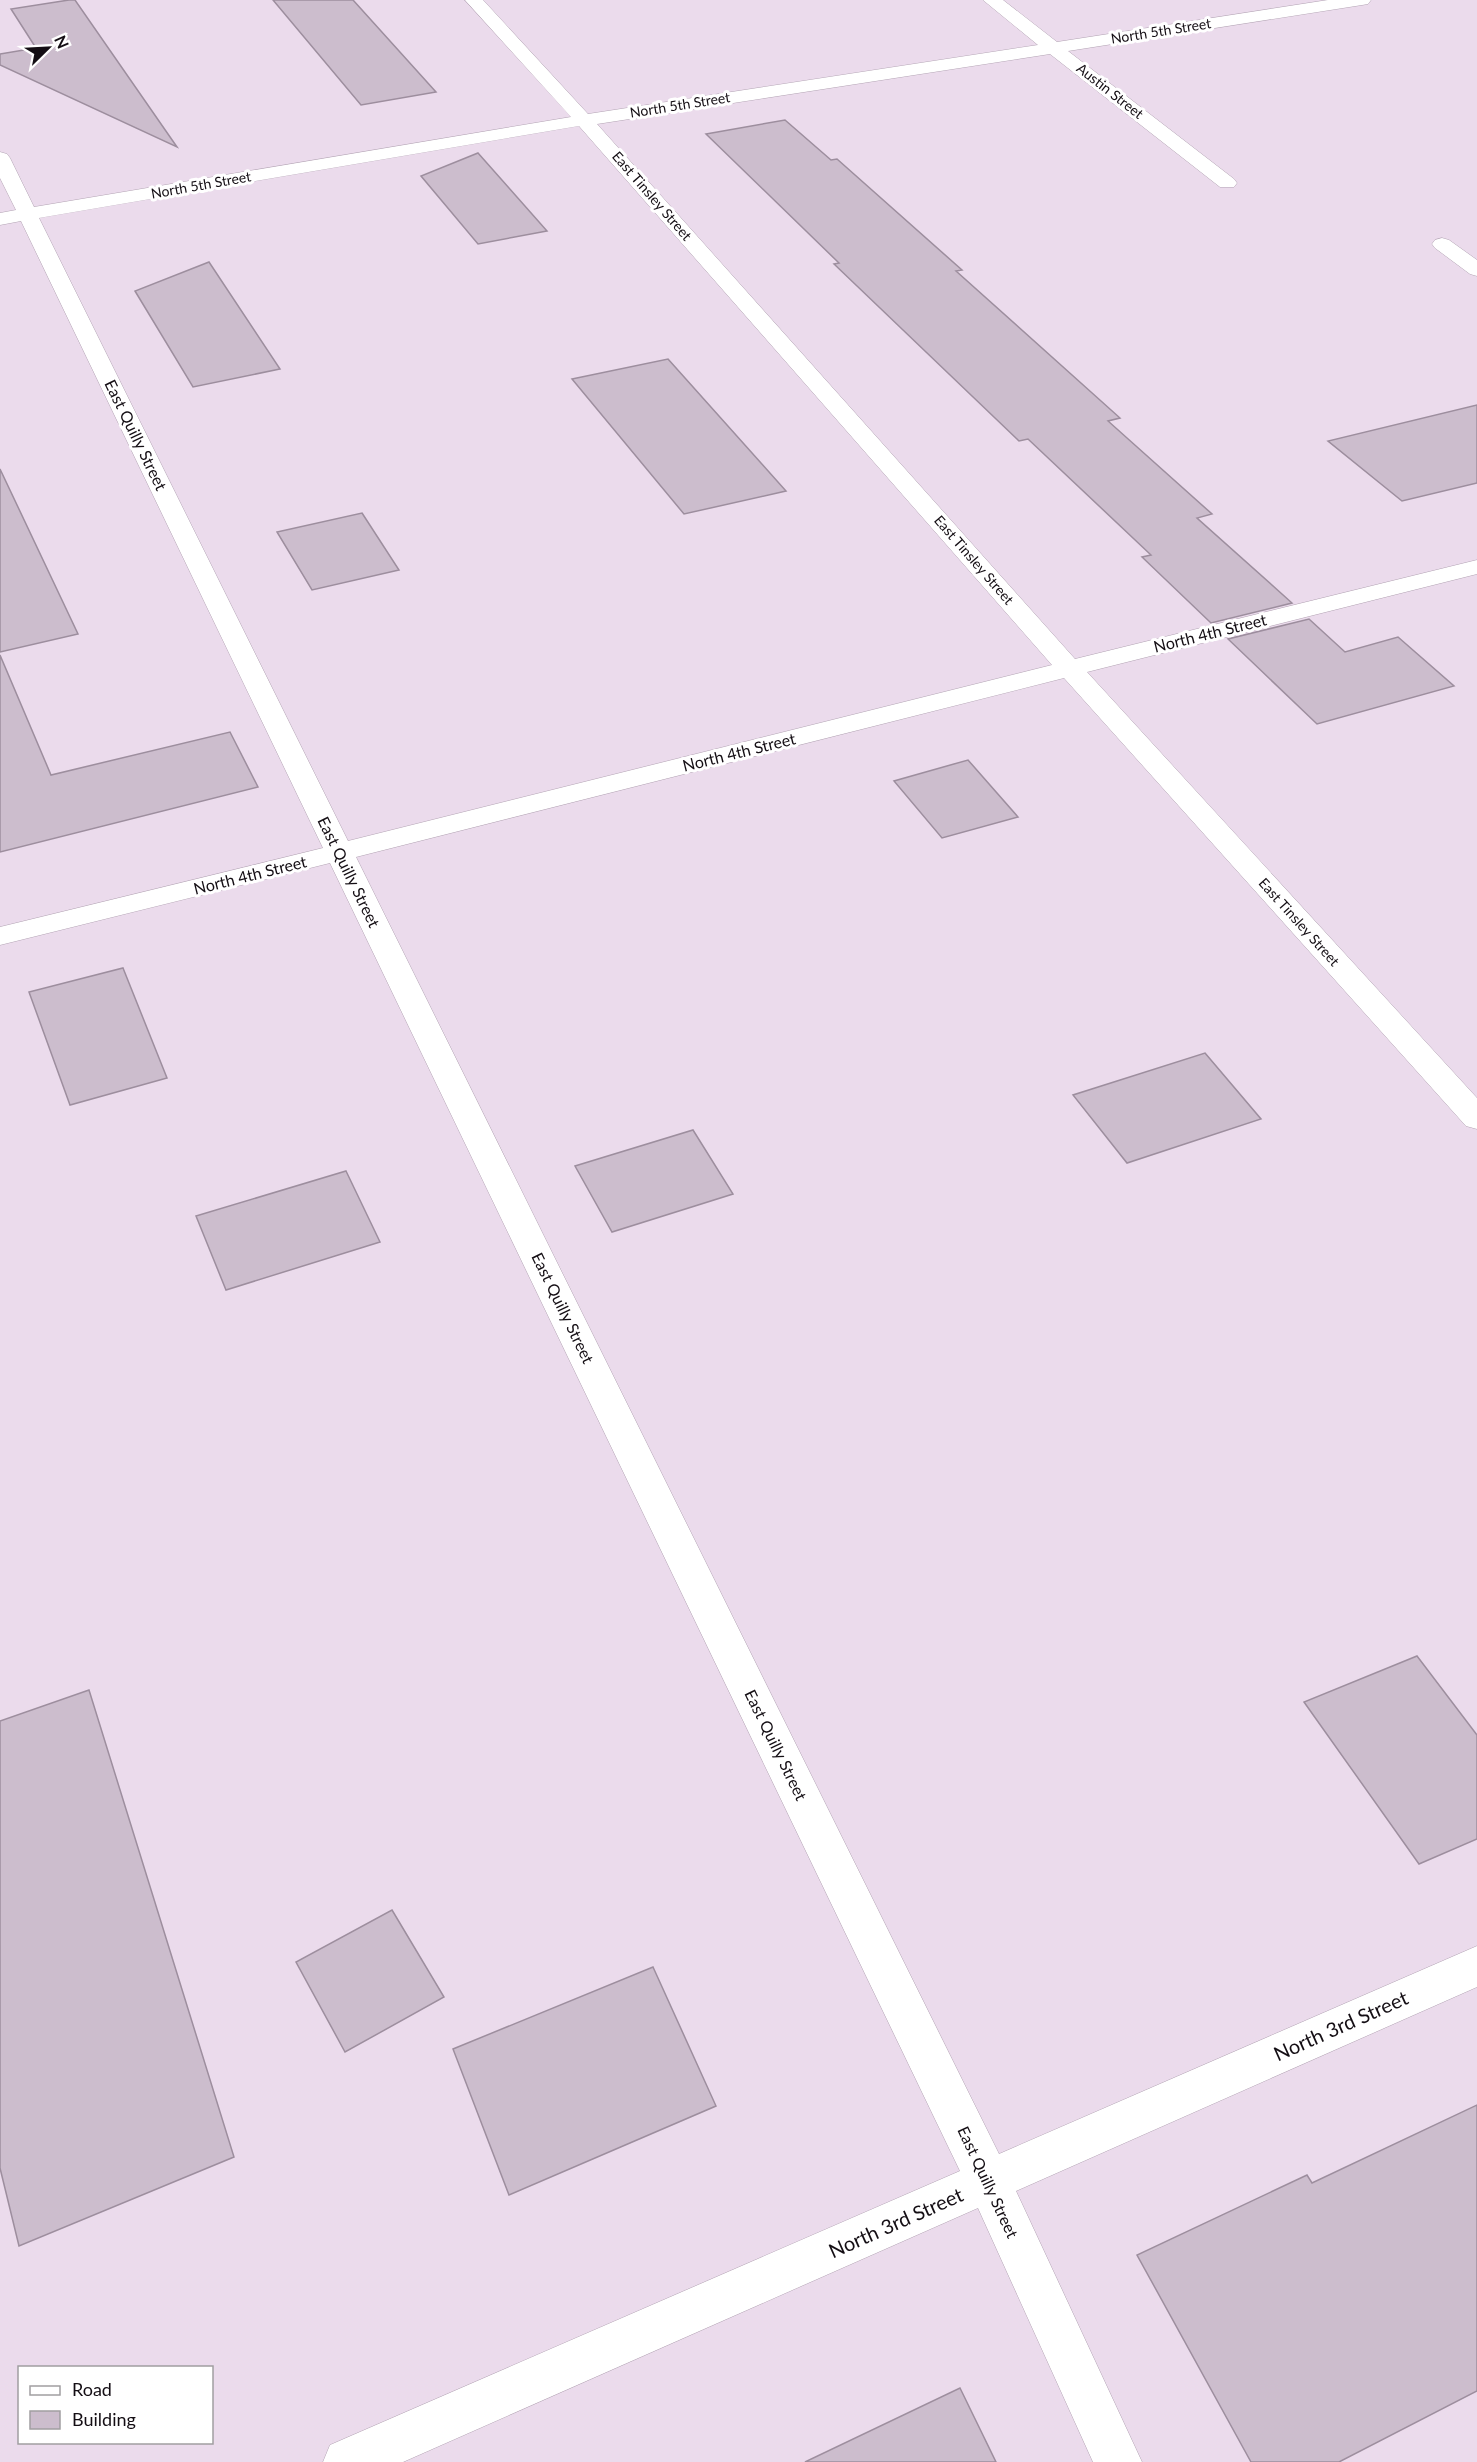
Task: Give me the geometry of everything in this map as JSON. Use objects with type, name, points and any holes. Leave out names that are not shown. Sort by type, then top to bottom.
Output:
[{"type":"street","name":"East Tinsley Street","points":[[474,0],[584,120],[1068,667],[1477,1118]]},
{"type":"street","name":"Austin Street","points":[[992,0],[1227,183]]},
{"type":"street","name":"North 5th Street","points":[[14,216],[584,120],[1362,0]]},
{"type":"street","name":"East Quilly Street","points":[[0,159],[14,216],[340,854],[989,2182],[1118,2462]]},
{"type":"street","points":[[1442,244],[1477,270]]},
{"type":"street","name":"North 4th Street","points":[[0,936],[340,854],[1068,667],[1477,567]]},
{"type":"street","name":"North 3rd Street","points":[[347,2462],[1477,1966]]},
{"type":"building","points":[[75,0],[177,147],[0,65],[0,54],[36,48],[11,9]]},
{"type":"building","points":[[273,0],[353,0],[436,92],[361,105]]},
{"type":"building","points":[[785,120],[831,160],[837,159],[962,270],[956,271],[1120,418],[1108,421],[1212,514],[1197,518],[1292,603],[1211,623],[1142,557],[1151,555],[1028,439],[1019,441],[834,264],[839,263],[706,134]]},
{"type":"building","points":[[478,153],[547,231],[478,244],[421,176]]},
{"type":"building","points":[[209,262],[280,369],[193,387],[135,291]]},
{"type":"building","points":[[668,359],[786,491],[684,514],[572,379]]},
{"type":"building","points":[[1477,405],[1477,483],[1402,501],[1328,441]]},
{"type":"building","points":[[0,469],[78,634],[0,652]]},
{"type":"building","points":[[362,513],[399,570],[312,590],[277,532]]},
{"type":"building","points":[[1309,619],[1345,652],[1398,637],[1454,686],[1317,724],[1228,639]]},
{"type":"building","points":[[0,655],[51,775],[230,732],[258,787],[0,852]]},
{"type":"building","points":[[968,760],[1018,817],[942,838],[894,781]]},
{"type":"building","points":[[123,968],[167,1078],[70,1105],[29,992]]},
{"type":"building","points":[[1205,1053],[1261,1119],[1127,1163],[1073,1095]]},
{"type":"building","points":[[693,1130],[733,1194],[612,1232],[575,1166]]},
{"type":"building","points":[[346,1171],[380,1242],[226,1290],[196,1216]]},
{"type":"building","points":[[1417,1656],[1477,1735],[1477,1839],[1419,1864],[1304,1702]]},
{"type":"building","points":[[89,1690],[234,2157],[19,2246],[0,2168],[0,1721]]},
{"type":"building","points":[[392,1910],[444,1997],[345,2052],[296,1962]]},
{"type":"building","points":[[653,1967],[716,2106],[509,2195],[453,2049]]},
{"type":"building","points":[[1477,2105],[1477,2391],[1339,2462],[1251,2462],[1137,2255],[1307,2175],[1312,2183]]},
{"type":"building","points":[[960,2388],[996,2462],[805,2462]]}]
